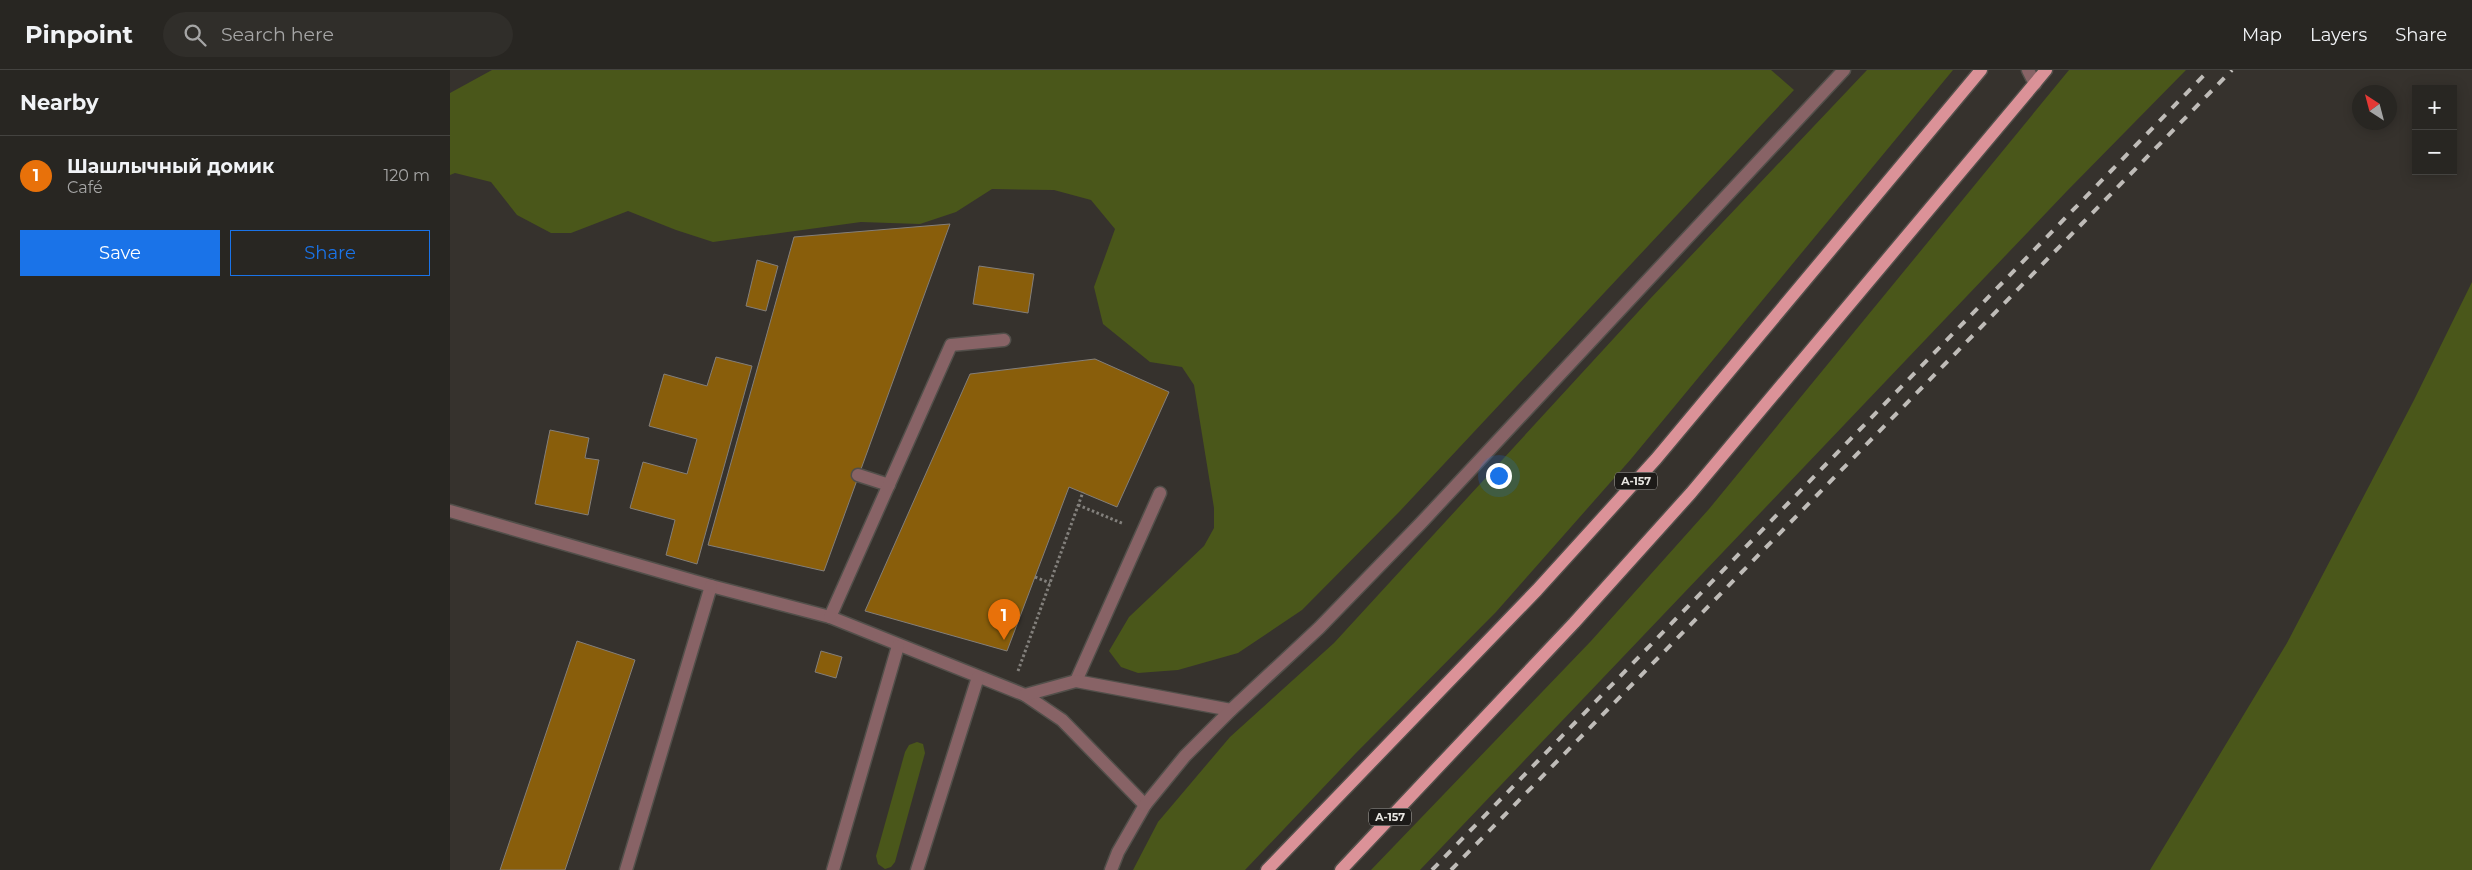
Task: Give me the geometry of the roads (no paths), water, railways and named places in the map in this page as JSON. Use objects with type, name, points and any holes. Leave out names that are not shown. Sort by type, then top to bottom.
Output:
[{"type":"main road","name":"А-157","points":[[1267,870],[1537,590],[1656,459],[1981,70]]},
{"type":"main road","name":"А-157","points":[[1341,870],[1574,623],[1691,493],[2046,70]]},
{"type":"lane","points":[[1111,870],[1118,852],[1145,805],[1186,756],[1231,710],[1319,628],[1421,524],[1844,70]]},
{"type":"lane","points":[[2028,70],[2035,84]]},
{"type":"lane","points":[[830,617],[951,346],[1004,340]]},
{"type":"lane","points":[[858,475],[889,485]]},
{"type":"lane","points":[[1076,681],[1160,493]]},
{"type":"lane","points":[[450,511],[711,586],[830,617],[898,646],[1025,695],[1062,720],[1145,805]]},
{"type":"lane","points":[[626,870],[711,586]]},
{"type":"lane","points":[[833,870],[898,646]]},
{"type":"lane","points":[[917,870],[978,677]]},
{"type":"lane","points":[[1025,695],[1076,681],[1231,710]]},
{"type":"railway","points":[[1432,870],[2209,70]]},
{"type":"railway","points":[[1451,870],[2232,70]]},
{"type":"place","name":"Шашлычный домик","points":[[1004,640]]}]
